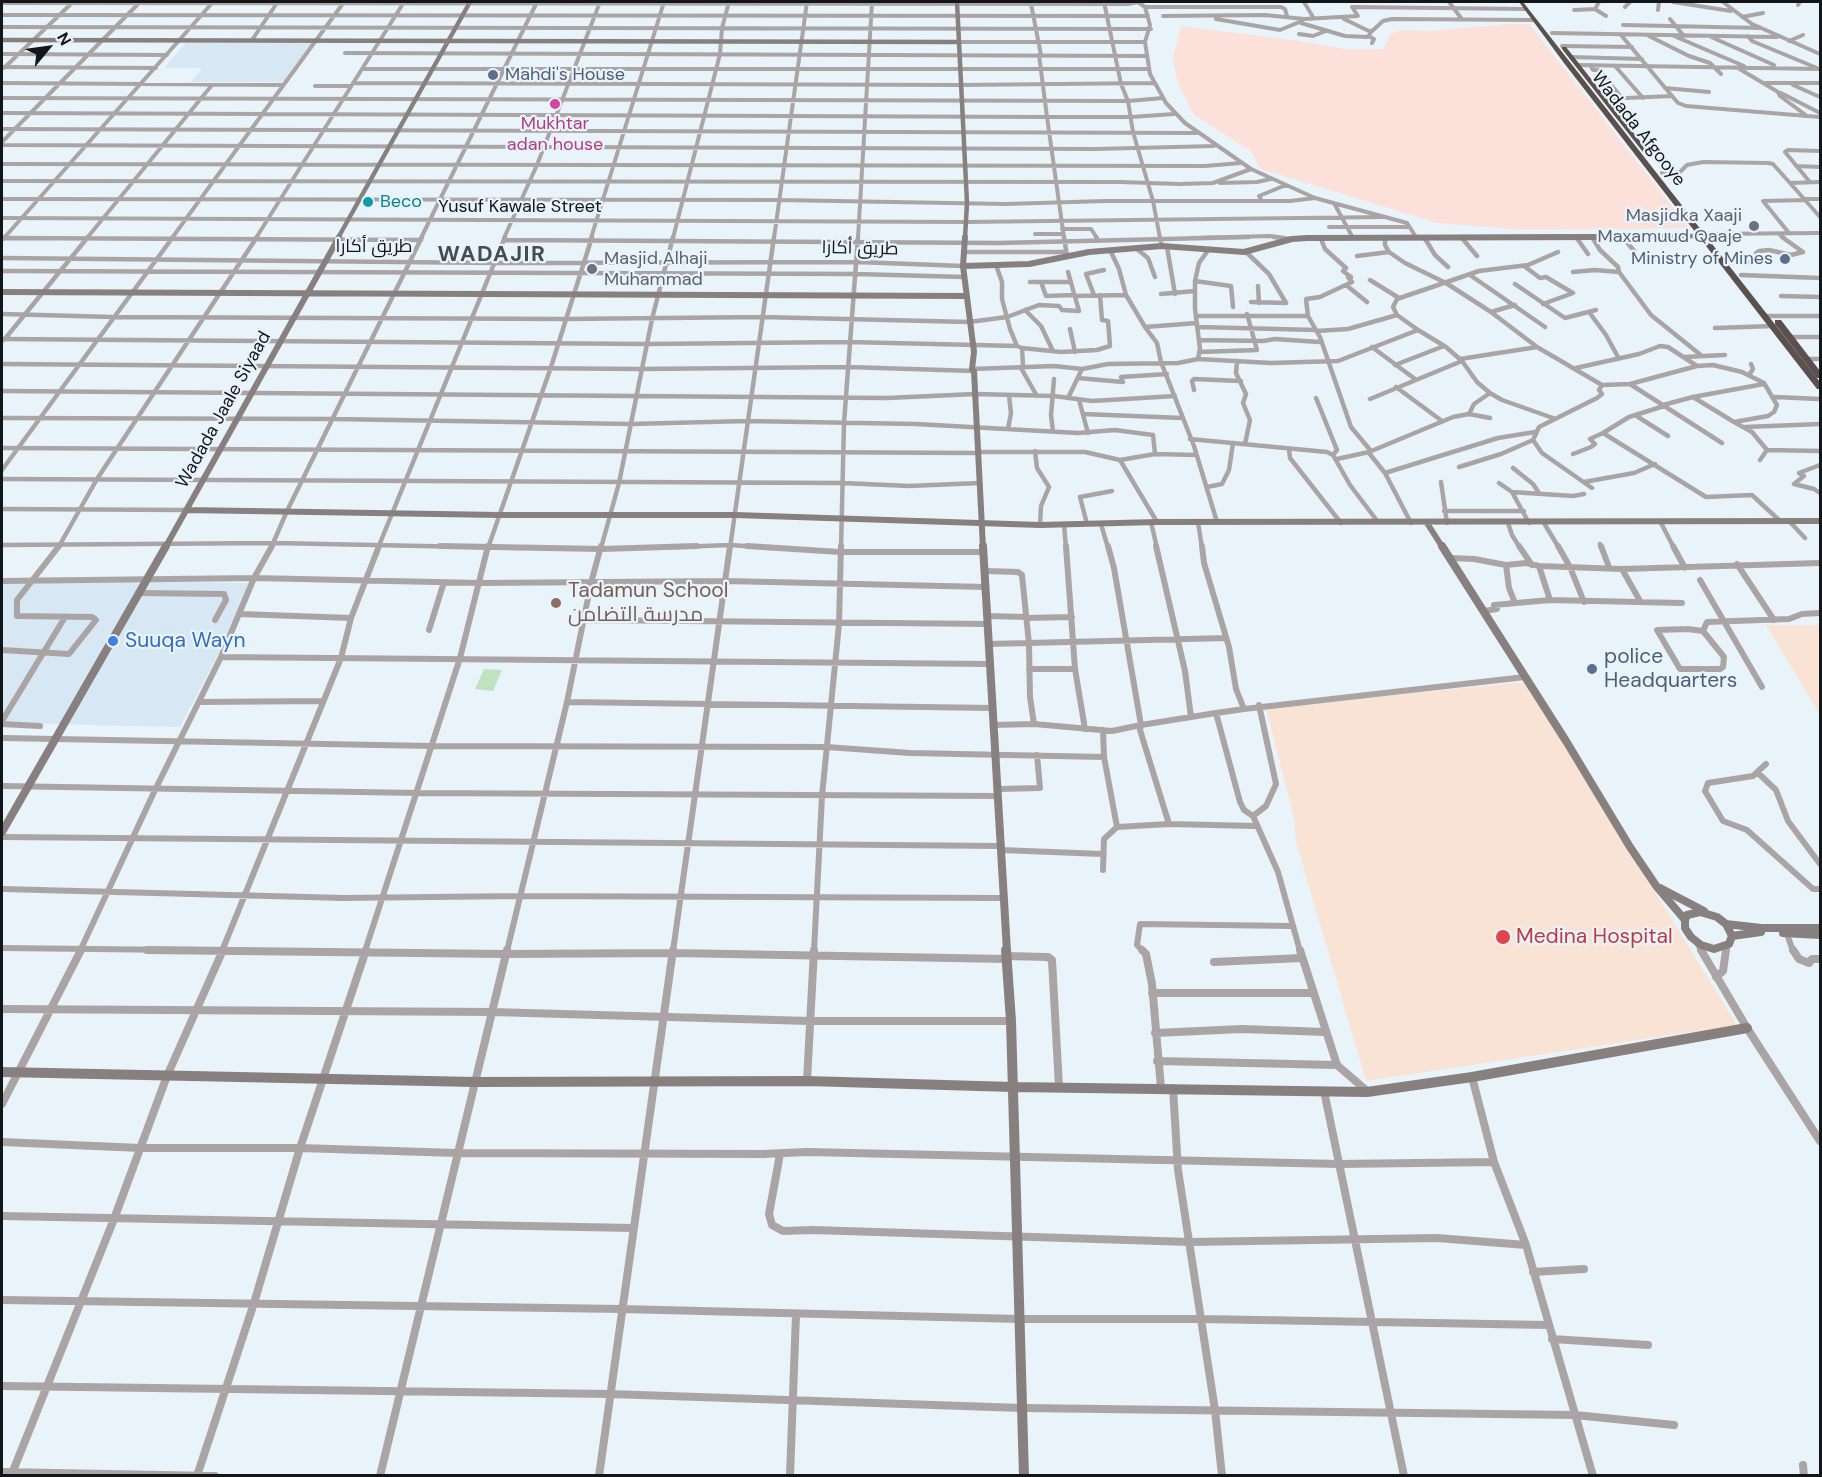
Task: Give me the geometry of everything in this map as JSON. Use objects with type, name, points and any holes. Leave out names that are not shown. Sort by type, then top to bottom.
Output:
[{"type":"highway","name":"Wadada Afgooye","points":[[1524,4],[1534,20],[1768,315],[1791,337],[1821,376]]},
{"type":"highway","name":"Wadada Afgooye","points":[[1524,4],[1552,33],[1662,173],[1706,235],[1741,275],[1773,326],[1821,387]]},
{"type":"street","points":[[7,7],[12,2]]},
{"type":"street","points":[[2,68],[73,2]]},
{"type":"street","points":[[2,144],[140,2]]},
{"type":"street","points":[[2,239],[71,164],[212,2]]},
{"type":"street","points":[[252,40],[277,2]]},
{"type":"street","points":[[2,470],[344,2]]},
{"type":"street","points":[[2,650],[69,654],[96,620],[92,617],[16,616],[17,600],[59,546],[97,479],[292,183],[312,147],[404,2]]},
{"type":"street","name":"Wadada Jaale Siyaad","points":[[2,832],[168,543],[336,240],[382,164],[470,2]]},
{"type":"street","points":[[2,1104],[81,949],[155,790],[221,657],[254,578],[274,543],[287,511],[385,317],[459,165],[488,99],[537,2]]},
{"type":"street","points":[[11,1474],[114,1219],[167,1076],[247,894],[286,790],[341,658],[351,618],[368,580],[404,481],[431,421],[519,201],[537,165],[599,2]]},
{"type":"street","points":[[197,1475],[254,1303],[300,1148],[402,841],[460,658],[488,546],[551,367],[664,2]]},
{"type":"street","points":[[380,1476],[456,1153],[567,702],[591,583],[619,483],[652,319],[720,54],[722,28],[729,2]]},
{"type":"street","points":[[599,1476],[806,2]]},
{"type":"street","points":[[807,1082],[822,796],[833,663],[839,624],[844,423],[857,262],[872,2]]},
{"type":"street","points":[[2,3],[1138,2],[1145,7],[1284,8],[1287,16]]},
{"type":"street","points":[[1304,2],[1313,17]]},
{"type":"street","points":[[1449,2],[1461,18]]},
{"type":"street","points":[[1595,9],[1599,2]]},
{"type":"street","points":[[1625,7],[1630,2]]},
{"type":"street","points":[[1658,10],[1659,2]]},
{"type":"street","points":[[1673,2],[1735,12]]},
{"type":"street","points":[[1723,2],[1760,28],[1821,54]]},
{"type":"street","points":[[957,3],[967,203],[963,266],[973,347],[994,754],[1011,1021],[1024,1476]]},
{"type":"street","points":[[1031,3],[1039,41],[1044,100],[1066,254]]},
{"type":"street","points":[[1105,3],[1114,55],[1128,101],[1141,166],[1153,201],[1174,294]]},
{"type":"street","points":[[1204,17],[1280,30],[1313,17],[1358,15],[1352,7],[1453,8],[1524,4]]},
{"type":"street","points":[[1145,7],[1151,29],[1145,42],[1148,69],[1154,83],[1174,114],[1196,133],[1241,163],[1271,179],[1315,198],[1407,224],[1416,237]]},
{"type":"street","points":[[1260,7],[1265,15]]},
{"type":"street","points":[[1574,10],[1595,9],[1606,16]]},
{"type":"street","points":[[1742,17],[1763,13]]},
{"type":"street","points":[[2,15],[1148,16]]},
{"type":"street","points":[[1163,16],[1287,16],[1326,31],[1352,37]]},
{"type":"street","points":[[1341,17],[1371,32]]},
{"type":"street","points":[[1368,36],[1383,21],[1392,19],[1534,20]]},
{"type":"street","points":[[1670,19],[1683,35]]},
{"type":"street","points":[[1623,25],[1760,28]]},
{"type":"street","points":[[2,27],[1151,29]]},
{"type":"street","points":[[1705,27],[1710,36],[1777,67]]},
{"type":"street","points":[[1299,34],[1313,36],[1326,31]]},
{"type":"street","points":[[1552,33],[1777,37]]},
{"type":"street","points":[[1621,35],[1678,103],[1686,106],[1807,116],[1821,115]]},
{"type":"street","points":[[1646,35],[1714,67],[1721,74]]},
{"type":"street","points":[[1673,35],[1745,67]]},
{"type":"street","points":[[1788,41],[1803,35]]},
{"type":"street","points":[[1344,39],[1368,36],[1374,39],[1372,44]]},
{"type":"street","points":[[1747,36],[1752,41],[1819,69]]},
{"type":"street","points":[[2,40],[1145,42]]},
{"type":"street","points":[[1562,46],[1632,47]]},
{"type":"street","points":[[345,53],[578,56],[720,54],[1147,56]]},
{"type":"street","points":[[2,54],[167,55]]},
{"type":"street","points":[[1571,57],[1642,59]]},
{"type":"street","points":[[1577,65],[1819,69]]},
{"type":"street","points":[[1590,65],[1593,70],[1599,70],[1622,98]]},
{"type":"street","points":[[1615,66],[1643,98]]},
{"type":"street","points":[[363,69],[505,67],[1148,69]]},
{"type":"street","points":[[2,68],[156,68]]},
{"type":"street","points":[[1737,68],[1821,115]]},
{"type":"street","points":[[2,83],[284,85]]},
{"type":"street","points":[[315,86],[426,83],[960,85],[1154,83]]},
{"type":"street","points":[[1762,83],[1820,84]]},
{"type":"street","points":[[1790,83],[1821,97]]},
{"type":"street","points":[[2,340],[26,315],[212,85]]},
{"type":"street","points":[[1665,88],[1709,92]]},
{"type":"street","points":[[1778,92],[1780,96],[1807,116]]},
{"type":"street","points":[[1604,99],[1672,96]]},
{"type":"street","points":[[2,98],[1128,101],[1163,98]]},
{"type":"street","points":[[2,113],[1047,117],[1131,117],[1174,114]]},
{"type":"street","points":[[2,129],[1196,133]]},
{"type":"street","points":[[2,144],[160,148],[1138,149],[1214,146]]},
{"type":"street","points":[[1809,181],[1786,151],[1821,151]]},
{"type":"street","points":[[1662,173],[1680,172],[1686,165],[1703,162],[1773,164],[1821,217]]},
{"type":"street","points":[[2,164],[1141,166],[1241,163]]},
{"type":"street","points":[[1796,166],[1821,167]]},
{"type":"street","points":[[1214,183],[1251,169]]},
{"type":"street","points":[[2,181],[1246,183],[1271,179]]},
{"type":"street","points":[[1790,183],[1821,182]]},
{"type":"street","points":[[1262,201],[1259,196],[1286,186]]},
{"type":"street","points":[[2,199],[682,202],[779,200],[967,203],[1290,201],[1315,198]]},
{"type":"street","points":[[1789,233],[1763,201],[1821,199]]},
{"type":"street","points":[[1334,203],[1353,238]]},
{"type":"street","name":"Yusuf Kawale Street","points":[[2,218],[966,222],[1383,217]]},
{"type":"street","points":[[1329,228],[1411,227]]},
{"type":"street","points":[[1035,234],[1091,229],[1098,240]]},
{"type":"street","points":[[1731,262],[1755,262],[1758,260],[1756,253],[1759,251],[1769,250],[1791,255],[1803,252],[1778,233]]},
{"type":"street","points":[[963,252],[1066,254],[1111,252],[1138,250],[1163,244],[1270,236],[1321,239],[1821,233]]},
{"type":"street","points":[[1623,236],[1634,251]]},
{"type":"street","points":[[1424,237],[1435,255],[1448,267]]},
{"type":"street","points":[[1461,237],[1477,256]]},
{"type":"street","points":[[1576,237],[1587,254]]},
{"type":"street","points":[[1592,237],[1599,250],[1618,267],[1619,272],[1655,320],[1702,356]]},
{"type":"street","points":[[1386,238],[1385,245],[1389,252],[1414,269],[1446,283],[1491,312],[1538,347],[1602,385],[1630,384],[1697,366],[1727,367],[1749,375],[1764,384],[1775,397],[1778,405],[1768,416],[1734,422]]},
{"type":"street","points":[[2,239],[421,240]]},
{"type":"street","points":[[505,240],[963,242],[1098,240],[1246,252],[1292,239]]},
{"type":"street","points":[[1321,239],[1324,249],[1346,268],[1343,271],[1351,277],[1348,278],[1352,282],[1320,297],[1306,298],[1308,316],[1337,382],[1343,408],[1351,427],[1371,451],[1369,453],[1385,473],[1411,523]]},
{"type":"street","points":[[1198,359],[1195,281],[1199,263],[1209,249]]},
{"type":"street","points":[[1138,250],[1148,258],[1155,277]]},
{"type":"street","points":[[1111,252],[1119,269],[1126,295],[1157,343],[1161,362],[1196,455],[1217,522]]},
{"type":"street","points":[[1246,252],[1269,274],[1286,303],[1251,302]]},
{"type":"street","points":[[1357,256],[1389,252]]},
{"type":"street","points":[[1553,418],[1502,400],[1490,393],[1477,382],[1461,360],[1444,345],[1397,315],[1394,307],[1400,298],[1479,271],[1525,266],[1558,252]]},
{"type":"street","points":[[963,266],[1044,262],[1066,254]]},
{"type":"street","name":"طريق أكارا","points":[[2,258],[154,261],[412,260],[495,263],[857,262],[963,266]]},
{"type":"street","points":[[996,265],[1002,282],[1002,299],[1007,317],[1019,347],[1023,366],[1021,368],[1037,396]]},
{"type":"street","points":[[1525,266],[1540,278],[1546,277],[1573,293],[1543,304]]},
{"type":"street","points":[[1094,295],[1086,274],[1104,270]]},
{"type":"street","points":[[1573,272],[1595,270],[1619,272]]},
{"type":"street","points":[[2,271],[856,274],[965,277]]},
{"type":"street","points":[[2,314],[113,317],[565,319],[762,317],[969,322],[1007,317],[1042,305],[1079,311],[1068,272]]},
{"type":"street","points":[[1470,275],[1545,327]]},
{"type":"street","points":[[1741,275],[1821,278]]},
{"type":"street","points":[[1370,280],[1400,298]]},
{"type":"street","points":[[1195,281],[1231,286],[1233,307]]},
{"type":"street","points":[[1030,282],[1071,282]]},
{"type":"street","points":[[1041,282],[1046,296],[1126,295]]},
{"type":"street","points":[[1515,284],[1566,319],[1596,310]]},
{"type":"street","points":[[1346,285],[1367,302]]},
{"type":"street","points":[[1258,286],[1259,303]]},
{"type":"street","points":[[1161,294],[1195,291]]},
{"type":"street","points":[[2,292],[966,296]]},
{"type":"street","points":[[2,340],[647,344],[849,342],[1019,347],[1075,352],[1110,346],[1108,321],[1102,320],[1100,295]]},
{"type":"street","points":[[1781,296],[1821,297]]},
{"type":"street","points":[[1491,312],[1515,305]]},
{"type":"street","points":[[1025,310],[1041,326],[1053,351]]},
{"type":"street","points":[[1589,312],[1606,335],[1618,357]]},
{"type":"street","points":[[1199,352],[1257,350],[1247,314]]},
{"type":"street","points":[[1196,315],[1308,316]]},
{"type":"street","points":[[1145,327],[1198,325],[1316,331],[1348,329],[1397,315]]},
{"type":"street","points":[[1768,315],[1821,316]]},
{"type":"street","points":[[1715,328],[1773,326]]},
{"type":"street","points":[[1070,328],[1075,352]]},
{"type":"street","points":[[2,364],[641,369],[848,367],[973,370],[1054,366],[1082,369],[1125,363],[1178,363],[1198,359],[1237,362],[1338,361],[1418,330]]},
{"type":"street","points":[[1782,338],[1821,338]]},
{"type":"street","points":[[1199,340],[1275,339],[1319,342]]},
{"type":"street","points":[[1395,365],[1444,345]]},
{"type":"street","points":[[1576,368],[1638,354],[1660,346],[1697,366]]},
{"type":"street","points":[[1372,347],[1415,379]]},
{"type":"street","points":[[1370,399],[1461,360],[1538,347]]},
{"type":"street","points":[[1684,357],[1725,355]]},
{"type":"street","points":[[1808,359],[1821,359]]},
{"type":"street","points":[[1237,362],[1236,373],[1246,393],[1243,403],[1250,420],[1245,444]]},
{"type":"street","points":[[1749,375],[1753,369],[1752,364]]},
{"type":"street","points":[[1068,398],[1082,369]]},
{"type":"street","points":[[1078,378],[1123,382],[1121,377],[1167,374]]},
{"type":"street","points":[[1194,390],[1192,381],[1194,379],[1241,381]]},
{"type":"street","points":[[1053,430],[1051,415],[1054,380]]},
{"type":"street","points":[[1630,384],[1722,443]]},
{"type":"street","points":[[1573,454],[1591,447],[1594,444],[1590,439],[1635,415],[1693,397],[1764,384]]},
{"type":"street","points":[[1385,473],[1498,438],[1535,432],[1553,418],[1597,398],[1602,394],[1599,390],[1602,385]]},
{"type":"street","points":[[1396,387],[1442,421]]},
{"type":"street","points":[[2,391],[896,398],[975,394],[1054,396],[1079,400],[1175,396]]},
{"type":"street","points":[[1469,414],[1474,404],[1490,393]]},
{"type":"street","points":[[1008,429],[1011,413],[1009,396]]},
{"type":"street","points":[[1693,397],[1752,432],[1767,450],[1821,451]]},
{"type":"street","points":[[1775,397],[1821,399]]},
{"type":"street","points":[[1316,398],[1337,450],[1335,457]]},
{"type":"street","points":[[1079,400],[1088,433]]},
{"type":"street","points":[[1084,414],[1182,418]]},
{"type":"street","points":[[1335,457],[1371,451],[1442,421],[1469,414],[1490,418]]},
{"type":"street","points":[[1635,415],[1668,436]]},
{"type":"street","points":[[2,418],[334,419],[631,424],[844,423],[1088,433],[1115,430],[1150,435],[1153,438],[1155,454]]},
{"type":"street","points":[[1745,427],[1821,424]]},
{"type":"street","points":[[1535,432],[1533,440],[1542,453],[1592,488]]},
{"type":"street","points":[[1603,433],[1706,497],[1755,496],[1779,520]]},
{"type":"street","points":[[1190,439],[1327,452],[1335,457],[1350,485],[1378,522]]},
{"type":"street","points":[[1459,467],[1501,454],[1533,440]]},
{"type":"street","points":[[1207,487],[1222,484],[1229,470],[1233,442]]},
{"type":"street","points":[[2,448],[118,447],[626,453],[1035,451],[1087,452],[1120,460],[1155,454],[1196,455]]},
{"type":"street","points":[[1289,449],[1290,458],[1341,523]]},
{"type":"street","points":[[1760,460],[1767,450]]},
{"type":"street","points":[[1035,451],[1037,468],[1049,487],[1041,506],[1040,525]]},
{"type":"street","points":[[1120,460],[1154,522],[1191,717]]},
{"type":"street","points":[[1584,482],[1634,473],[1655,464]]},
{"type":"street","points":[[1821,465],[1799,473],[1804,476],[1794,484],[1814,489],[1821,494]]},
{"type":"street","points":[[1513,468],[1533,484],[1539,493]]},
{"type":"street","points":[[2,479],[738,482],[909,486],[980,483]]},
{"type":"street","points":[[1441,482],[1447,523]]},
{"type":"street","points":[[1499,483],[1512,492],[1529,523]]},
{"type":"street","points":[[1087,524],[1080,497],[1112,490]]},
{"type":"street","points":[[1512,492],[1573,496],[1584,494]]},
{"type":"street","points":[[2,509],[610,516],[735,515],[1040,525],[1154,522],[1821,521]]},
{"type":"street","points":[[1444,511],[1524,511]]},
{"type":"street","points":[[1198,522],[1204,563],[1226,638],[1233,680],[1244,709]]},
{"type":"street","points":[[1790,522],[1805,538]]},
{"type":"street","points":[[1427,523],[1657,886],[1685,920]]},
{"type":"street","points":[[1508,523],[1512,535],[1536,565],[1550,600]]},
{"type":"street","points":[[1544,523],[1570,567],[1584,602]]},
{"type":"street","points":[[1661,523],[1685,568]]},
{"type":"street","points":[[1101,524],[1114,568],[1140,730],[1169,824]]},
{"type":"street","points":[[1064,525],[1072,644],[1085,729]]},
{"type":"street","points":[[2,545],[274,543],[379,547],[488,546],[601,549],[730,545],[840,552],[983,552]]},
{"type":"street","points":[[1600,544],[1609,567]]},
{"type":"street","points":[[1451,558],[1474,559],[1506,565],[1526,563],[1622,569],[1821,563]]},
{"type":"street","points":[[1737,564],[1774,620]]},
{"type":"street","points":[[1506,565],[1509,588],[1515,603]]},
{"type":"street","points":[[1622,569],[1640,601]]},
{"type":"street","points":[[985,571],[1021,572],[1029,644],[1034,724]]},
{"type":"street","points":[[2,581],[254,578],[480,583],[726,581],[986,587]]},
{"type":"street","points":[[1700,580],[1762,687]]},
{"type":"street","points":[[429,630],[444,582]]},
{"type":"street","points":[[138,593],[224,594],[226,600],[215,620]]},
{"type":"street","points":[[1483,611],[1497,609],[1494,605],[1550,600],[1682,603]]},
{"type":"street","points":[[1703,631],[1707,622],[1790,620],[1802,614],[1821,613]]},
{"type":"street","points":[[240,614],[351,618]]},
{"type":"street","points":[[40,726],[2,723],[65,617]]},
{"type":"street","points":[[584,620],[839,624],[1071,617]]},
{"type":"street","points":[[1687,629],[1703,631],[1724,657],[1723,667],[1720,669],[1680,669],[1657,630],[1687,629]]},
{"type":"street","points":[[989,644],[1072,644],[1226,638]]},
{"type":"street","points":[[221,657],[989,664]]},
{"type":"street","points":[[1029,669],[1075,669]]},
{"type":"street","points":[[993,725],[1034,724],[1112,731],[1259,705],[1525,677]]},
{"type":"street","points":[[199,702],[322,701]]},
{"type":"street","points":[[567,702],[993,708]]},
{"type":"street","points":[[1253,816],[1266,806],[1276,784],[1259,705]]},
{"type":"street","points":[[1216,713],[1240,802],[1244,810],[1253,816],[1278,872],[1324,1032],[1337,1065],[1367,1092]]},
{"type":"street","points":[[1103,730],[1104,757],[1117,827]]},
{"type":"street","points":[[2,738],[432,746],[826,747],[910,753],[1104,757]]},
{"type":"street","points":[[2,786],[695,796],[997,793],[1040,788],[1037,755]]},
{"type":"street","points":[[1766,764],[1753,776],[1708,783],[1705,791],[1723,821],[1747,830],[1813,889],[1821,890]]},
{"type":"street","points":[[1757,772],[1776,790],[1788,821],[1821,864]]},
{"type":"street","points":[[1103,870],[1104,839],[1117,827],[1169,824],[1256,826]]},
{"type":"street","points":[[2,837],[819,843],[1001,848],[1102,854]]},
{"type":"street","points":[[1657,886],[1726,924],[1761,928],[1821,928]]},
{"type":"street","points":[[2,889],[382,898],[519,896],[1003,898]]},
{"type":"street","points":[[1706,912],[1687,915],[1685,928],[1821,1141]]},
{"type":"street","points":[[1161,1088],[1146,954],[1137,945],[1140,924],[1292,926]]},
{"type":"street","points":[[1726,924],[1732,936]]},
{"type":"street","points":[[1716,977],[1723,970],[1726,947],[1732,936],[1744,933],[1821,934]]},
{"type":"street","points":[[1787,934],[1794,954],[1799,959],[1809,963],[1812,959],[1821,958]]},
{"type":"street","points":[[1695,941],[1708,948],[1726,947]]},
{"type":"street","points":[[2,948],[221,952],[365,951],[1048,957],[1052,960],[1059,1087]]},
{"type":"street","points":[[1214,962],[1302,958]]},
{"type":"street","points":[[1152,993],[1313,993]]},
{"type":"street","points":[[2,1009],[196,1012],[492,1012],[810,1021],[1011,1021]]},
{"type":"street","points":[[2,1072],[475,1082],[807,1082],[1367,1092],[1472,1077],[1747,1028]]},
{"type":"street","points":[[1155,1033],[1242,1029],[1324,1032]]},
{"type":"street","points":[[1157,1060],[1337,1065]]},
{"type":"street","points":[[1472,1077],[1494,1162],[1526,1245],[1593,1476]]},
{"type":"street","points":[[1173,1088],[1185,1224],[1190,1242],[1215,1410],[1222,1476]]},
{"type":"street","points":[[1324,1091],[1404,1476]]},
{"type":"street","points":[[2,1142],[141,1148],[300,1148],[456,1153],[645,1152],[1339,1164],[1494,1162]]},
{"type":"street","points":[[780,1154],[769,1214],[772,1225],[777,1229],[1190,1242],[1437,1238],[1526,1245]]},
{"type":"street","points":[[2,1216],[633,1228]]},
{"type":"street","points":[[1533,1272],[1584,1269]]},
{"type":"street","points":[[2,1300],[622,1309],[1020,1319],[1201,1319],[1548,1325]]},
{"type":"street","points":[[790,1476],[796,1314]]},
{"type":"street","points":[[1552,1339],[1648,1345]]},
{"type":"street","points":[[2,1386],[610,1394],[791,1402],[1022,1408],[1575,1415],[1674,1425]]},
{"type":"street","points":[[1803,1465],[1804,1476]]},
{"type":"street","points":[[2,1472],[11,1474],[214,1476]]},
{"type":"shaded area","points":[[1532,24],[1530,25],[1689,228],[1526,230],[1437,223],[1261,169],[1251,151],[1194,115],[1177,81],[1173,58],[1181,26],[1301,41],[1343,49],[1383,49],[1390,34],[1402,30],[1432,31]]},
{"type":"shaded area","points":[[313,42],[283,82],[191,82],[202,68],[164,68],[186,43]]},
{"type":"shaded area","name":"Suuqa Wayn","points":[[37,580],[250,583],[218,655],[180,727],[2,723],[2,585]]},
{"type":"shaded area","points":[[1766,625],[1820,625],[1820,715]]},
{"type":"shaded area","name":"Medina Hospital","points":[[1525,682],[1737,1025],[1366,1081],[1296,842],[1294,818],[1266,708]]},
{"type":"green space","points":[[484,669],[502,670],[493,691],[475,689]]},
{"type":"place","name":"Mahdi's House","points":[[493,75]]},
{"type":"place","name":"Mukhtar adan house","points":[[555,104]]},
{"type":"place","name":"Beco","points":[[368,202]]},
{"type":"place","name":"Masjidka Xaaji Maxamuud Qaaje","points":[[1754,226]]},
{"type":"place","name":"Ministry of Mines","points":[[1785,259]]},
{"type":"place","name":"Masjid Alhaji Muhammad","points":[[592,269]]},
{"type":"place","name":"Tadamun School مدرسة التضامن","points":[[556,603]]},
{"type":"place","name":"Suuqa Wayn","points":[[113,641]]},
{"type":"place","name":"police Headquarters","points":[[1592,669]]},
{"type":"place","name":"Medina Hospital","points":[[1503,937]]},
{"type":"district","name":"WADAJIR","points":[[492,255]]}]
